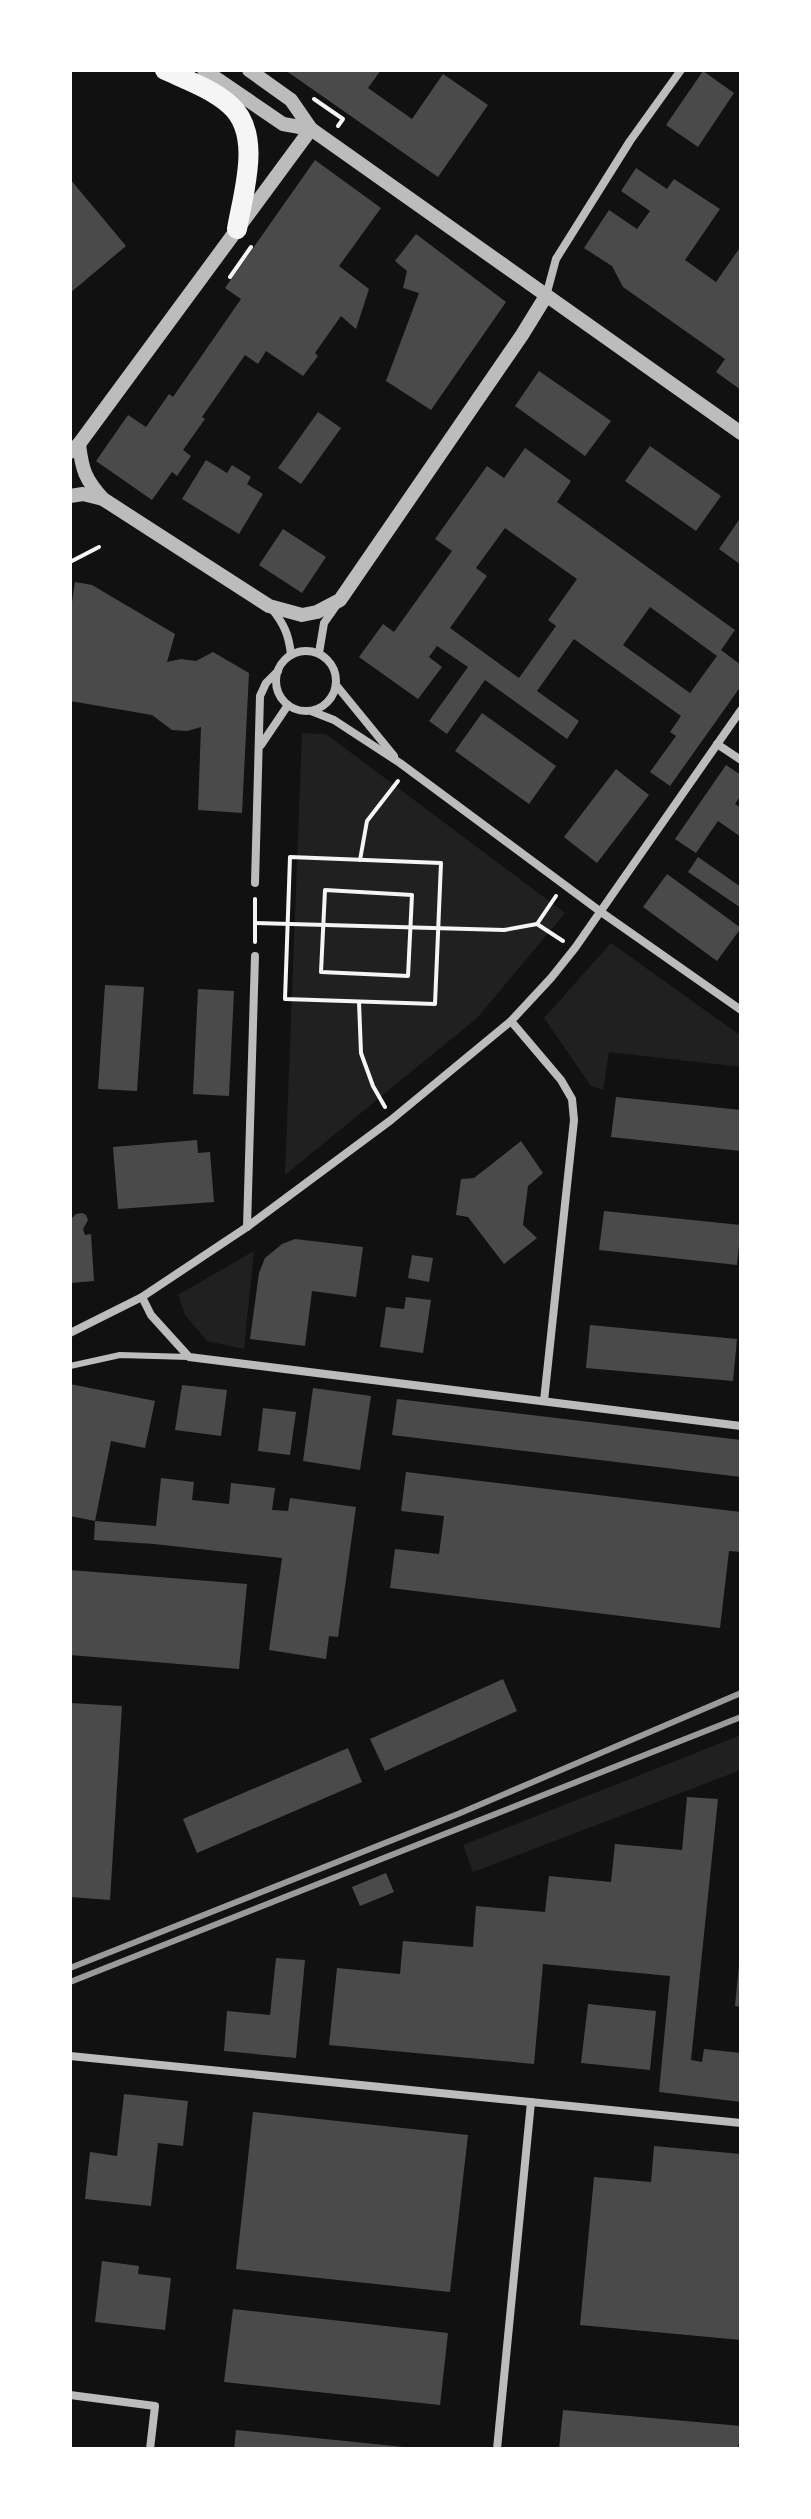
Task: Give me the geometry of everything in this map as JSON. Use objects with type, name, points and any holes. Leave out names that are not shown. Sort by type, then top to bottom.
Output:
[{"type":"highway","points":[[165,70],[232,106],[247,133],[249,164],[237,229]]},
{"type":"street","points":[[204,70],[283,124],[311,129]]},
{"type":"street","points":[[249,70],[291,100],[311,129],[741,433]]},
{"type":"street","points":[[319,653],[324,623],[522,335],[546,296],[556,259],[630,141],[681,70]]},
{"type":"street","points":[[291,655],[284,624],[269,606],[103,499],[89,483],[75,448],[311,129]]},
{"type":"street","points":[[70,496],[83,494],[103,499]]},
{"type":"street","points":[[269,606],[302,615],[317,612],[340,600]]},
{"type":"street","points":[[255,883],[260,696],[266,683],[291,655],[309,650],[327,659],[333,667],[336,685],[400,763]]},
{"type":"street","points":[[278,671],[278,691],[288,705],[334,720],[400,763],[601,912],[741,1010]]},
{"type":"street","points":[[311,711],[329,701],[336,685]]},
{"type":"street","points":[[260,746],[288,705]]},
{"type":"street","points":[[70,1333],[142,1297],[247,1227],[391,1120],[511,1021],[575,948],[741,710]]},
{"type":"street","points":[[717,744],[741,760]]},
{"type":"street","points":[[247,1227],[255,956]]},
{"type":"street","points":[[511,1021],[561,1080],[572,1099],[574,1120],[544,1401]]},
{"type":"street","points":[[142,1297],[151,1315],[189,1357],[741,1426]]},
{"type":"street","points":[[70,2056],[741,2123]]},
{"type":"street","points":[[497,2449],[531,2102]]},
{"type":"street","points":[[70,2395],[155,2406],[150,2449]]},
{"type":"lane","points":[[70,1366],[120,1355],[189,1357]]},
{"type":"path","points":[[70,562],[99,547]]},
{"type":"path","points":[[360,860],[367,821],[408,769]]},
{"type":"path","points":[[290,857],[441,863],[435,1004],[285,999],[288,924],[290,857]]},
{"type":"path","points":[[255,883],[255,956]]},
{"type":"path","points":[[537,924],[564,884]]},
{"type":"path","points":[[325,890],[412,895],[410,928],[408,976],[321,972],[325,890]]},
{"type":"path","points":[[255,923],[504,930],[537,924],[575,948]]},
{"type":"path","points":[[359,1002],[361,1053],[373,1086],[391,1120]]},
{"type":"shaded area","points":[[302,733],[326,734],[565,913],[477,1018],[285,1175]]},
{"type":"shaded area","points":[[611,943],[741,1036],[741,1067],[609,1052],[603,1090],[591,1086],[544,1018]]},
{"type":"shaded area","points":[[254,1251],[244,1349],[207,1341],[185,1315],[178,1295]]},
{"type":"shaded area","points":[[741,1735],[741,1770],[473,1872],[463,1845]]},
{"type":"building","points":[[285,70],[381,70],[368,88],[412,119],[443,74],[488,105],[438,177]]},
{"type":"building","points":[[703,71],[734,93],[698,147],[666,125]]},
{"type":"building","points":[[315,160],[381,208],[339,266],[369,289],[356,329],[341,316],[303,376],[266,351],[258,364],[245,355],[183,450],[191,456],[177,476],[172,472],[152,500],[96,461],[128,415],[146,427],[169,394],[173,397],[241,299],[225,288]]},
{"type":"building","points":[[636,168],[667,189],[674,179],[720,209],[685,260],[716,282],[741,246],[741,390],[716,372],[725,359],[623,287],[612,266],[584,248],[609,210],[637,229],[650,211],[621,191]]},
{"type":"building","points":[[70,179],[126,246],[70,293]]},
{"type":"building","points":[[416,234],[506,302],[431,410],[386,381],[419,293],[403,288],[407,271],[395,261]]},
{"type":"building","points":[[539,371],[611,421],[585,456],[515,406]]},
{"type":"building","points":[[318,412],[341,428],[301,484],[278,468]]},
{"type":"building","points":[[650,446],[721,496],[696,531],[625,481]]},
{"type":"building","points":[[525,448],[571,481],[557,502],[735,630],[721,650],[741,665],[741,686],[670,786],[650,772],[676,736],[670,732],[681,716],[574,639],[537,691],[579,721],[567,739],[485,680],[447,734],[429,721],[468,667],[437,646],[429,657],[442,667],[418,699],[359,657],[383,624],[394,632],[452,551],[435,539],[487,466],[504,478]],"holes":[[[505,528],[577,579],[548,620],[556,626],[519,678],[450,628],[487,576],[476,568]],[[650,607],[717,656],[690,693],[623,645]]]},
{"type":"building","points":[[206,460],[227,473],[232,465],[251,477],[247,484],[263,494],[239,534],[182,499]]},
{"type":"building","points":[[741,517],[741,565],[719,549]]},
{"type":"building","points":[[283,529],[326,557],[302,593],[259,565]]},
{"type":"building","points":[[75,582],[92,585],[175,634],[167,662],[181,659],[196,661],[213,652],[249,673],[242,813],[198,810],[201,727],[187,731],[172,730],[152,715],[70,701],[70,616]]},
{"type":"building","points":[[482,713],[556,766],[529,804],[455,751]]},
{"type":"building","points":[[726,765],[741,775],[741,795],[735,804],[741,808],[741,837],[718,821],[696,853],[675,839]]},
{"type":"building","points":[[616,769],[649,795],[597,863],[564,837]]},
{"type":"building","points":[[698,857],[741,887],[741,908],[688,872]]},
{"type":"building","points":[[667,874],[741,928],[717,961],[643,907]]},
{"type":"building","points":[[105,985],[144,987],[137,1091],[98,1089]]},
{"type":"building","points":[[198,989],[234,991],[229,1096],[193,1094]]},
{"type":"building","points":[[616,1097],[741,1110],[741,1151],[611,1137]]},
{"type":"building","points":[[197,1140],[198,1153],[210,1152],[214,1202],[118,1209],[113,1147]]},
{"type":"building","points":[[521,1141],[543,1173],[528,1186],[523,1225],[537,1238],[504,1264],[468,1217],[456,1215],[461,1179],[474,1178]]},
{"type":"building","points":[[604,1211],[741,1225],[737,1265],[599,1250]]},
{"type":"building","points":[[82,1213],[88,1220],[83,1229],[85,1235],[91,1234],[94,1281],[70,1283],[70,1220]]},
{"type":"building","points":[[295,1239],[363,1247],[356,1297],[312,1291],[305,1346],[250,1339],[259,1273],[265,1258],[282,1244]]},
{"type":"building","points":[[412,1255],[433,1258],[429,1282],[408,1278]]},
{"type":"building","points":[[406,1297],[431,1300],[423,1353],[380,1347],[386,1307],[404,1309]]},
{"type":"building","points":[[590,1325],[737,1339],[733,1381],[586,1368]]},
{"type":"building","points":[[70,1384],[155,1401],[145,1448],[111,1441],[95,1521],[70,1516]]},
{"type":"building","points":[[182,1385],[227,1390],[221,1436],[175,1430]]},
{"type":"building","points":[[313,1388],[371,1396],[360,1470],[303,1461]]},
{"type":"building","points":[[397,1399],[741,1440],[741,1477],[392,1435]]},
{"type":"building","points":[[263,1408],[296,1412],[290,1455],[258,1451]]},
{"type":"building","points":[[406,1472],[741,1512],[741,1552],[729,1551],[720,1628],[390,1588],[395,1549],[439,1554],[444,1516],[401,1511]]},
{"type":"building","points":[[161,1478],[194,1482],[192,1500],[229,1504],[231,1483],[275,1488],[272,1510],[288,1511],[290,1498],[356,1507],[338,1637],[329,1636],[326,1659],[269,1650],[282,1558],[94,1540],[95,1521],[156,1526]]},
{"type":"building","points":[[70,1570],[247,1584],[239,1669],[70,1655]]},
{"type":"building","points":[[503,1679],[517,1711],[385,1771],[370,1739]]},
{"type":"building","points":[[70,1703],[122,1706],[110,1900],[70,1897]]},
{"type":"building","points":[[348,1748],[362,1782],[197,1853],[183,1819]]},
{"type":"building","points":[[687,1797],[718,1799],[691,2060],[702,2062],[704,2049],[741,2053],[741,2102],[659,2092],[670,1976],[543,1964],[534,2064],[329,2045],[337,1968],[400,1974],[403,1941],[473,1947],[476,1906],[545,1912],[549,1876],[611,1882],[615,1844],[682,1850]]},
{"type":"building","points":[[386,1873],[394,1892],[360,1906],[352,1887]]},
{"type":"building","points":[[276,1958],[305,1960],[296,2058],[224,2051],[227,2011],[270,2015]]},
{"type":"building","points":[[741,1965],[741,2007],[735,2006]]},
{"type":"building","points":[[588,2004],[656,2011],[650,2070],[581,2063]]},
{"type":"building","points":[[124,2094],[188,2101],[183,2146],[158,2143],[151,2206],[85,2199],[90,2152],[117,2156]]},
{"type":"building","points":[[253,2112],[468,2135],[450,2292],[236,2269]]},
{"type":"building","points":[[654,2146],[741,2154],[741,2340],[580,2325],[594,2177],[651,2182]]},
{"type":"building","points":[[102,2261],[139,2266],[138,2274],[171,2278],[165,2330],[95,2322]]},
{"type":"building","points":[[233,2309],[448,2333],[440,2405],[224,2382]]},
{"type":"building","points":[[563,2410],[741,2426],[738,2449],[559,2449]]},
{"type":"building","points":[[236,2430],[404,2447],[404,2449],[234,2449]]},
{"type":"railway","points":[[70,1968],[458,1814],[741,1693]]},
{"type":"railway","points":[[70,1982],[741,1717]]}]
